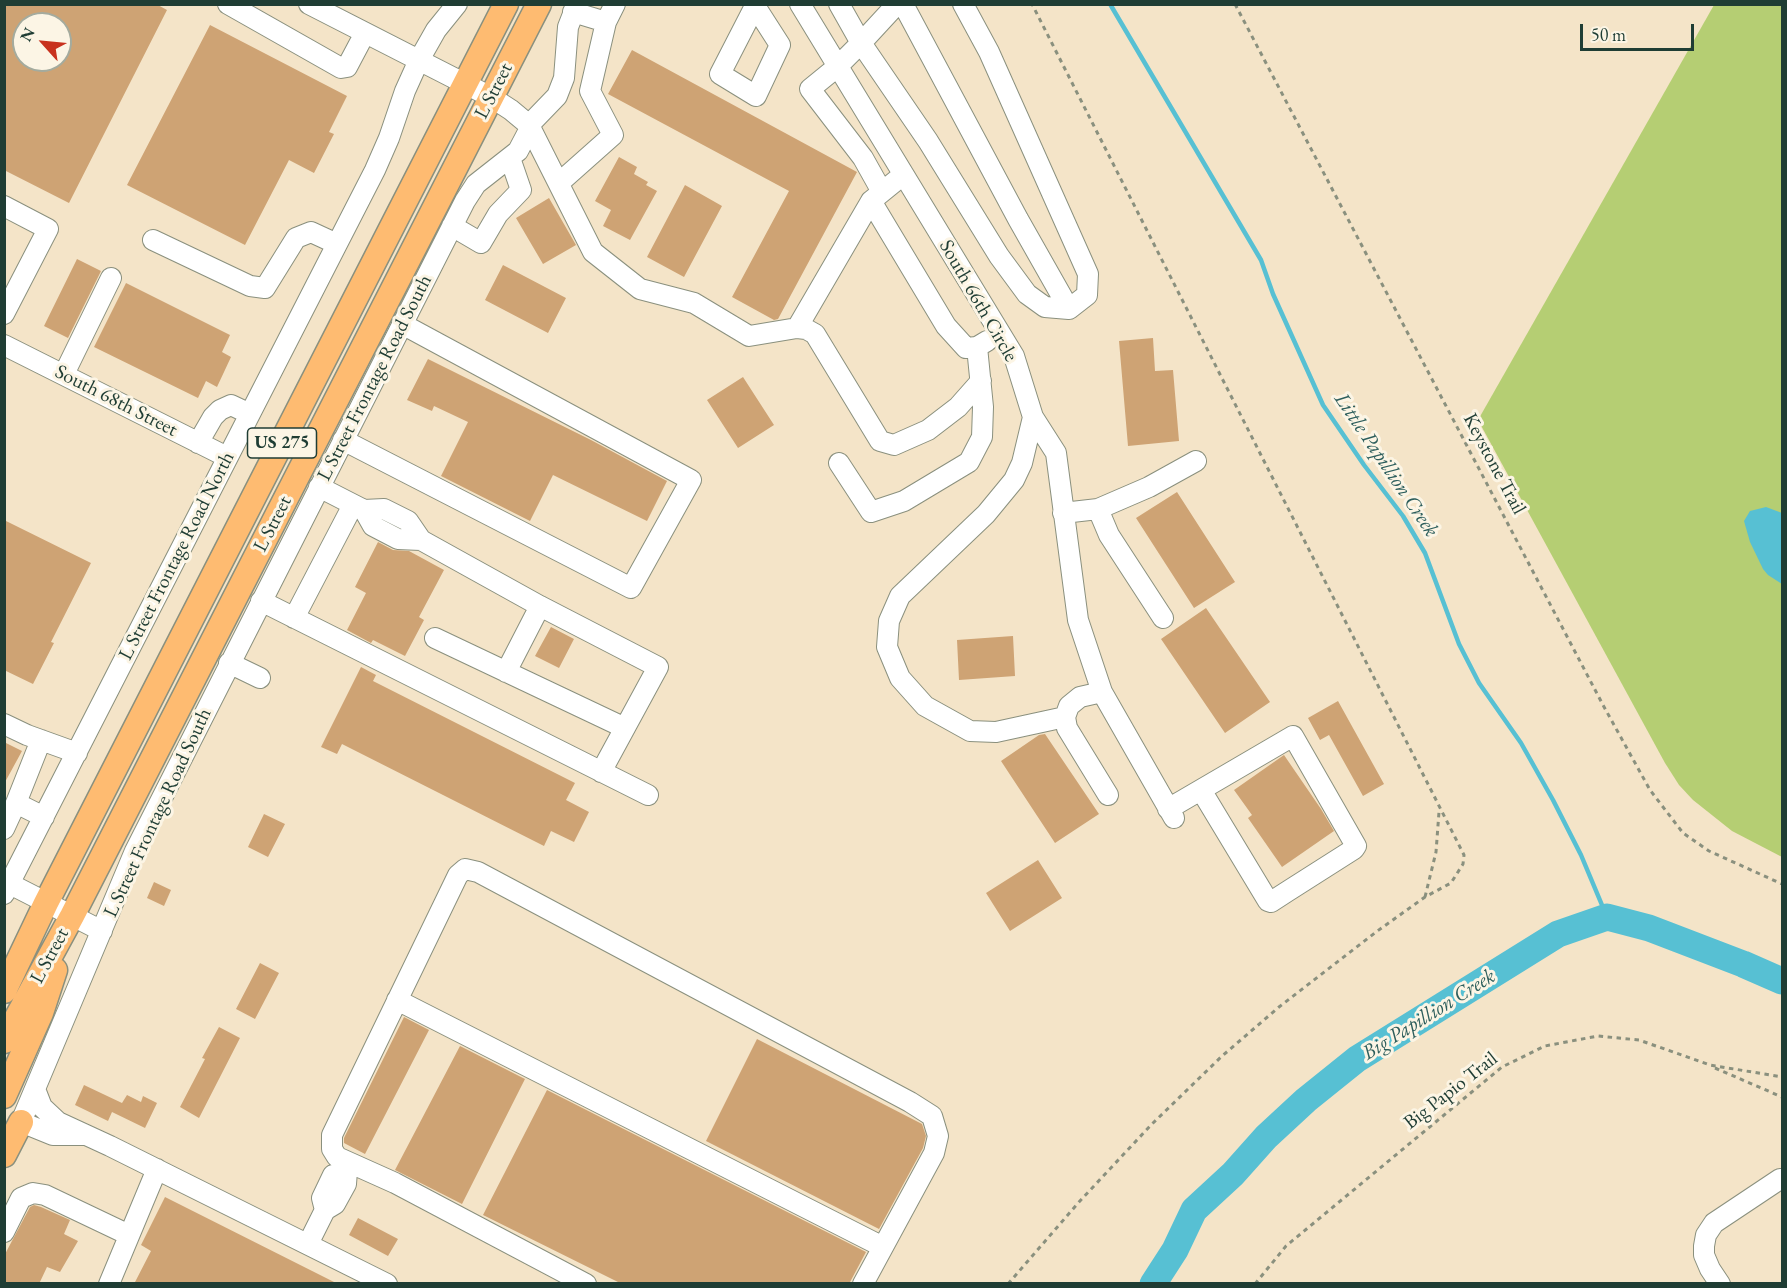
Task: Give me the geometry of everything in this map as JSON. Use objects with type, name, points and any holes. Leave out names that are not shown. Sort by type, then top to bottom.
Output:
[{"type":"main road","name":"L Street","points":[[4,990],[46,903],[506,4]]},
{"type":"main road","name":"L Street","points":[[4,1041],[72,916],[539,4]]},
{"type":"main road","points":[[4,964],[46,903]]},
{"type":"main road","points":[[4,1096],[40,1013],[72,916]]},
{"type":"main road","points":[[4,1155],[21,1122]]},
{"type":"street","points":[[228,4],[260,13],[341,68],[347,67],[361,40]]},
{"type":"street","points":[[309,4],[343,12],[361,40],[419,60],[491,97],[529,125],[593,252],[640,289],[694,303],[749,336],[797,328],[806,329],[815,334],[880,441],[894,445],[928,430],[958,407],[981,381]]},
{"type":"street","name":"L Street Frontage Road North","points":[[46,903],[7,889],[381,158],[405,91],[419,60],[436,30],[457,4]]},
{"type":"street","name":"South 66th Circle","points":[[800,4],[1014,356],[1033,417],[1056,453],[1078,620],[1102,692],[1171,814],[1201,790]]},
{"type":"street","points":[[839,4],[861,43],[928,141],[999,256],[1027,294],[1045,307],[1069,309],[1088,295],[1088,274],[989,52],[963,4]]},
{"type":"street","points":[[897,4],[837,67],[810,89],[863,158],[877,196],[946,326],[966,348],[977,347],[1000,333]]},
{"type":"street","points":[[903,4],[1069,309]]},
{"type":"street","points":[[558,183],[613,135],[590,91],[611,13],[575,8]]},
{"type":"street","name":"L Street Frontage Road South","points":[[21,1122],[135,852],[452,226],[476,184],[522,146],[529,125],[554,100],[561,88],[564,78],[568,27],[575,8]]},
{"type":"street","points":[[452,226],[481,243],[498,214],[521,190],[510,158]]},
{"type":"street","points":[[797,328],[877,196],[903,175]]},
{"type":"street","points":[[4,206],[48,229],[4,314]]},
{"type":"street","points":[[153,240],[250,286],[265,288],[296,238],[311,232],[337,244]]},
{"type":"street","points":[[64,374],[111,278]]},
{"type":"street","points":[[343,440],[631,588],[691,480],[402,324]]},
{"type":"street","name":"South 68th Street","points":[[4,345],[227,457]]},
{"type":"street","points":[[839,463],[871,512],[904,501],[969,462],[982,437],[981,381],[977,347]]},
{"type":"street","points":[[198,443],[213,417],[220,410],[231,405],[250,414]]},
{"type":"street","points":[[1033,417],[1022,463],[1014,480],[987,514],[900,597],[889,621],[887,647],[900,678],[925,706],[970,731],[996,732],[1065,717]]},
{"type":"street","points":[[1063,513],[1098,509],[1149,487],[1196,461]]},
{"type":"street","points":[[319,487],[358,508],[373,526],[398,539],[421,540],[540,606],[658,667],[601,772]]},
{"type":"street","points":[[294,618],[358,508]]},
{"type":"street","points":[[1098,509],[1109,535],[1163,618]]},
{"type":"street","points":[[261,601],[648,795]]},
{"type":"street","points":[[506,672],[540,606]]},
{"type":"street","points":[[435,638],[625,728]]},
{"type":"street","points":[[230,663],[260,678]]},
{"type":"street","points":[[1102,692],[1080,697],[1069,706],[1065,717],[1067,728],[1108,795]]},
{"type":"street","points":[[4,724],[77,753]]},
{"type":"street","points":[[1293,736],[1356,846],[1271,902],[1268,901],[1201,790],[1293,736]]},
{"type":"street","points":[[4,829],[41,740]]},
{"type":"street","points":[[16,803],[44,817]]},
{"type":"street","points":[[586,1284],[395,1183],[349,1167],[337,1157],[332,1149],[332,1135],[458,875],[465,869],[478,872],[910,1102],[932,1116],[938,1136],[934,1152],[863,1284]]},
{"type":"street","name":"L Street Frontage Road South","points":[[46,903],[102,931]]},
{"type":"street","points":[[397,1000],[883,1247]]},
{"type":"street","points":[[35,1089],[46,1113],[58,1122],[387,1284]]},
{"type":"street","points":[[21,1122],[53,1135],[84,1135]]},
{"type":"street","points":[[308,1244],[325,1210],[335,1204],[346,1184],[349,1167]]},
{"type":"street","points":[[109,1284],[157,1169]]},
{"type":"street","points":[[1720,1284],[1704,1255],[1706,1235],[1714,1223],[1782,1179]]},
{"type":"street","points":[[4,1232],[21,1198],[33,1193],[45,1195],[129,1236]]},
{"type":"path","points":[[1008,1284],[1079,1202],[1151,1125],[1221,1057],[1288,1000],[1376,932],[1425,897],[1450,883],[1463,864],[1464,855],[1439,810],[1032,4]]},
{"type":"path","name":"Keystone Trail","points":[[1235,4],[1602,705],[1650,790],[1683,833],[1708,851],[1782,884]]},
{"type":"path","points":[[1425,897],[1436,852],[1439,810]]},
{"type":"path","name":"Big Papio Trail","points":[[1255,1284],[1286,1246],[1502,1067],[1545,1046],[1598,1036],[1639,1040],[1710,1065],[1782,1077]]},
{"type":"path","points":[[1710,1065],[1782,1097]]},
{"type":"green space","points":[[1714,5],[1782,5],[1782,857],[1732,831],[1693,800],[1679,785],[1478,420]]},
{"type":"water","points":[[1766,507],[1782,513],[1782,584],[1763,569],[1750,542],[1744,521],[1750,511]]},
{"type":"building","points":[[4,4],[156,4],[167,10],[69,203],[4,170]]},
{"type":"building","points":[[210,25],[347,96],[329,132],[334,134],[314,173],[289,160],[245,245],[127,185]]},
{"type":"building","points":[[632,50],[857,172],[778,319],[774,320],[732,297],[789,191],[608,94]]},
{"type":"building","points":[[619,157],[637,167],[634,174],[648,182],[646,185],[657,191],[630,240],[603,226],[611,210],[595,201]]},
{"type":"building","points":[[685,185],[722,206],[684,277],[647,257]]},
{"type":"building","points":[[549,198],[576,245],[543,264],[516,218]]},
{"type":"building","points":[[77,259],[101,271],[68,338],[44,326]]},
{"type":"building","points":[[503,265],[566,298],[548,333],[485,300]]},
{"type":"building","points":[[126,283],[230,335],[222,352],[231,357],[217,387],[206,381],[198,398],[94,347]]},
{"type":"building","points":[[1153,338],[1155,371],[1173,370],[1179,441],[1128,446],[1119,341]]},
{"type":"building","points":[[428,359],[591,440],[667,481],[647,521],[553,475],[530,521],[441,476],[468,422],[434,406],[432,411],[407,400]]},
{"type":"building","points":[[743,377],[774,425],[738,448],[707,400]]},
{"type":"building","points":[[1177,492],[1235,582],[1194,608],[1136,518]]},
{"type":"building","points":[[4,520],[91,563],[51,642],[54,643],[33,684],[4,670]]},
{"type":"building","points":[[378,542],[393,550],[409,551],[444,570],[419,617],[424,620],[405,656],[373,640],[371,643],[347,630],[366,593],[355,587]]},
{"type":"building","points":[[1206,608],[1270,702],[1225,733],[1161,639]]},
{"type":"building","points":[[551,627],[574,639],[559,668],[535,656]]},
{"type":"building","points":[[1013,636],[1015,676],[959,680],[957,640]]},
{"type":"building","points":[[361,667],[376,675],[373,681],[575,783],[566,800],[589,812],[574,842],[551,831],[544,846],[342,744],[337,754],[321,747]]},
{"type":"building","points":[[1338,701],[1384,784],[1363,796],[1329,735],[1320,740],[1308,718]]},
{"type":"building","points":[[1045,734],[1099,814],[1055,843],[1001,761],[1039,735]]},
{"type":"building","points":[[4,742],[22,751],[4,784]]},
{"type":"building","points":[[1284,755],[1334,831],[1282,867],[1248,818],[1252,815],[1234,790]]},
{"type":"building","points":[[264,814],[285,824],[268,857],[248,847]]},
{"type":"building","points":[[1038,860],[1062,898],[1010,931],[986,893]]},
{"type":"building","points":[[154,882],[171,890],[164,906],[147,898]]},
{"type":"building","points":[[260,963],[279,973],[255,1019],[236,1009]]},
{"type":"building","points":[[404,1017],[429,1030],[365,1154],[344,1143],[344,1138]]},
{"type":"building","points":[[219,1027],[240,1038],[199,1118],[180,1107]]},
{"type":"building","points":[[757,1039],[922,1124],[926,1136],[923,1148],[879,1229],[706,1141]]},
{"type":"building","points":[[460,1046],[525,1079],[462,1204],[395,1170]]},
{"type":"building","points":[[84,1085],[122,1103],[127,1095],[141,1102],[143,1096],[157,1103],[145,1128],[112,1112],[108,1121],[75,1105]]},
{"type":"building","points":[[547,1090],[866,1252],[849,1284],[622,1284],[483,1215]]},
{"type":"building","points":[[165,1197],[338,1284],[134,1284],[151,1251],[141,1245]]},
{"type":"building","points":[[34,1205],[70,1220],[64,1234],[78,1241],[60,1272],[47,1267],[39,1284],[4,1284],[4,1256],[30,1207]]},
{"type":"building","points":[[358,1218],[398,1239],[388,1256],[349,1235]]},
{"type":"waterway","name":"Little Papillion Creek","points":[[1110,4],[1261,260],[1273,294],[1323,405],[1364,465],[1403,516],[1425,553],[1459,644],[1479,683],[1521,743],[1553,800],[1581,855],[1607,917]]},
{"type":"waterway","name":"Big Papillion Creek","points":[[1153,1284],[1175,1250],[1194,1210],[1306,1100],[1357,1059],[1558,934],[1607,917],[1649,928],[1782,981]]}]
